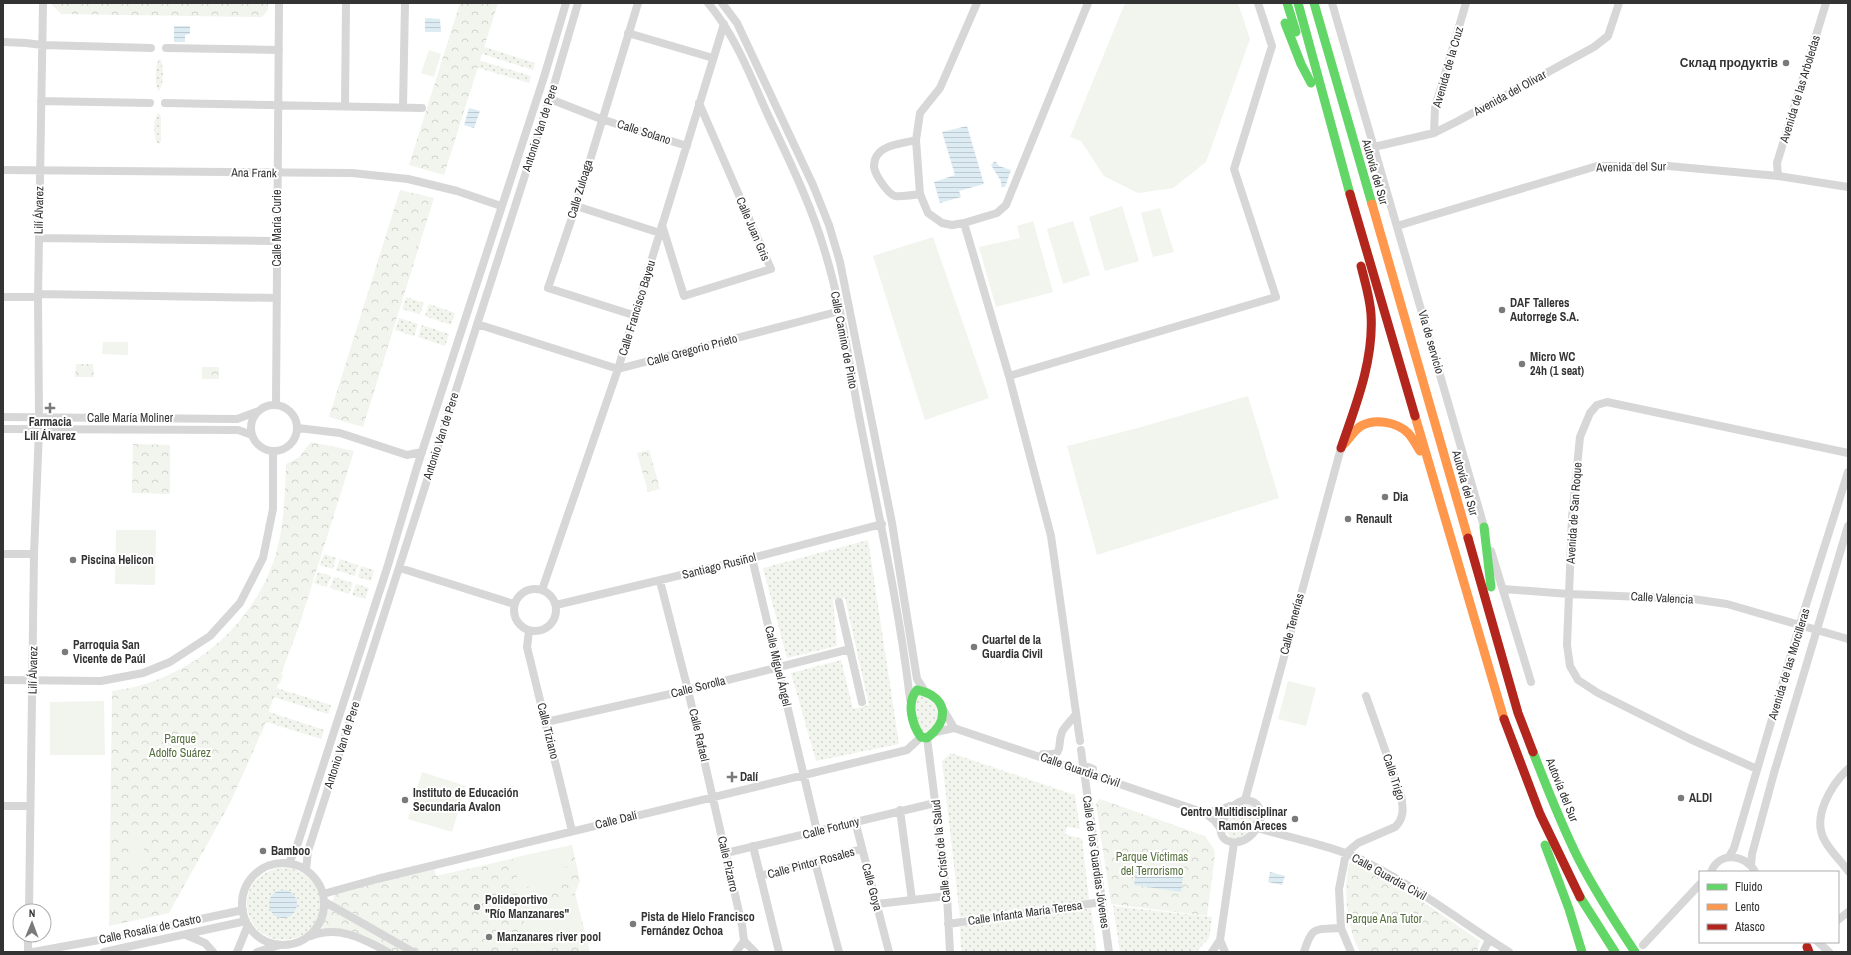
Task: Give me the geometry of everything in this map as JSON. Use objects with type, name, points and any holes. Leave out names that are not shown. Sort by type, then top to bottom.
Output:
[{"type":"main road","points":[[1278,3],[1301,64],[1311,82],[1325,100]]},
{"type":"main road","points":[[1287,3],[1311,82]]},
{"type":"main road","points":[[1298,3],[1348,187],[1506,726],[1525,779],[1554,845],[1586,906],[1615,952]]},
{"type":"main road","name":"Autovía del Sur","points":[[1314,3],[1518,713],[1543,778],[1572,845],[1588,877],[1635,952]]},
{"type":"main road","points":[[1348,187],[1354,241]]},
{"type":"main road","points":[[1341,448],[1364,372],[1370,342],[1370,305],[1358,255]]},
{"type":"main road","points":[[1341,448],[1364,426],[1378,423],[1392,424],[1402,427],[1410,434],[1428,463]]},
{"type":"main road","points":[[1484,528],[1488,571],[1515,678],[1518,713]]},
{"type":"main road","points":[[917,690],[924,690],[936,697],[943,709],[941,725],[936,732],[924,738],[915,729],[910,699],[917,690]]},
{"type":"main road","points":[[1525,779],[1530,807],[1569,909],[1582,952]]},
{"type":"street","name":"Lilí Álvarez","points":[[39,418],[38,238],[43,3]]},
{"type":"street","name":"Calle María Curie","points":[[276,404],[279,3]]},
{"type":"street","points":[[345,106],[346,3]]},
{"type":"street","points":[[403,107],[405,3]]},
{"type":"street","name":"Antonio Van de Pere","points":[[289,863],[297,846],[380,589],[417,467],[533,110],[566,3]]},
{"type":"street","name":"Antonio Van de Pere","points":[[306,870],[308,851],[550,99],[578,3]]},
{"type":"street","name":"Calle Zuloaga","points":[[634,315],[548,288],[576,206],[601,118],[638,3]]},
{"type":"street","name":"Calle Camino de Pinto","points":[[708,3],[724,24],[752,80],[809,204],[826,252],[840,311],[860,420],[882,524],[910,699]]},
{"type":"street","name":"Calle Camino de Pinto","points":[[722,3],[737,23],[813,186],[829,225],[850,307],[892,523],[917,679],[924,690]]},
{"type":"street","points":[[977,3],[940,88],[920,113],[916,140],[920,194],[928,213],[942,223],[952,225],[997,213],[1006,205],[1088,3]]},
{"type":"street","points":[[1009,376],[1276,297],[1234,170],[1272,46],[1258,3]]},
{"type":"street","name":"Vía de servicio","points":[[1332,3],[1484,528],[1531,682]]},
{"type":"street","name":"Avenida de la Cruz","points":[[1434,133],[1435,108],[1466,3]]},
{"type":"street","name":"Avenida del Olivar","points":[[1374,147],[1434,133],[1594,47],[1608,36],[1619,3]]},
{"type":"street","name":"Avenida de las Arboledas","points":[[1778,176],[1777,163],[1826,3]]},
{"type":"street","name":"Calle Francisco Bayeu","points":[[542,590],[618,369],[724,24]]},
{"type":"street","points":[[628,33],[713,58]]},
{"type":"street","points":[[3,42],[26,43],[42,46],[151,48]]},
{"type":"street","points":[[166,48],[279,50]]},
{"type":"street","name":"Calle Solano","points":[[550,99],[601,118],[686,146]]},
{"type":"street","points":[[41,101],[150,103]]},
{"type":"street","points":[[165,103],[422,108]]},
{"type":"street","name":"Calle Juan Gris","points":[[661,229],[684,296],[771,269],[699,103]]},
{"type":"street","points":[[916,140],[888,147],[879,152],[874,160],[874,169],[888,192],[894,196],[920,194]]},
{"type":"street","name":"Avenida del Sur","points":[[1397,226],[1597,166],[1668,166],[1778,176],[1848,187]]},
{"type":"street","name":"Ana Frank","points":[[3,170],[352,173],[408,179],[457,191],[501,206]]},
{"type":"street","points":[[576,206],[661,229]]},
{"type":"street","points":[[964,223],[1009,376],[1051,536],[1080,741]]},
{"type":"street","points":[[38,238],[277,241]]},
{"type":"street","points":[[3,297],[277,298]]},
{"type":"street","name":"Calle Gregorio Prieto","points":[[618,369],[840,311]]},
{"type":"street","points":[[477,324],[618,369]]},
{"type":"street","name":"Avenida de San Roque","points":[[1758,769],[1683,736],[1598,693],[1578,680],[1570,666],[1567,645],[1572,517],[1580,437],[1590,413],[1597,405],[1607,402],[1848,453]]},
{"type":"street","points":[[276,404],[283,406],[294,414],[298,428],[297,435],[288,447],[280,451],[273,451],[260,446],[252,435],[251,427],[252,419],[256,412],[268,405],[276,404]]},
{"type":"street","name":"Calle María Moliner","points":[[3,417],[237,419],[256,412]]},
{"type":"street","points":[[298,428],[340,433],[407,455],[422,452]]},
{"type":"street","name":"Calle María Moliner","points":[[3,430],[238,430],[252,435]]},
{"type":"street","name":"Lilí Álvarez","points":[[29,903],[34,554],[39,430]]},
{"type":"street","name":"Calle Tenerías","points":[[1245,800],[1341,448]]},
{"type":"street","points":[[3,680],[101,681],[143,673],[170,662],[210,636],[240,603],[263,558],[273,510],[273,451]]},
{"type":"street","points":[[407,455],[417,467]]},
{"type":"street","name":"Avenida de las Morcilleras","points":[[1729,857],[1734,848],[1800,624],[1848,472]]},
{"type":"street","name":"Santiago Rusiñol","points":[[556,605],[660,581],[882,524]]},
{"type":"street","name":"Avenida de las Morcilleras","points":[[1753,869],[1752,854],[1770,788],[1848,526]]},
{"type":"street","points":[[3,554],[34,554]]},
{"type":"street","name":"Calle Miguel Ángel","points":[[752,558],[817,831]]},
{"type":"street","points":[[400,568],[514,604]]},
{"type":"street","name":"Calle Rafael","points":[[660,581],[713,796]]},
{"type":"street","points":[[535,589],[542,590],[553,599],[556,605],[554,619],[550,625],[538,632],[529,631],[519,625],[515,619],[513,612],[514,604],[521,593],[535,589]]},
{"type":"street","name":"Calle Valencia","points":[[1503,589],[1569,594],[1694,599],[1727,604],[1848,639]]},
{"type":"street","points":[[839,602],[862,702]]},
{"type":"street","name":"Calle Tiziano","points":[[529,631],[527,647],[572,831]]},
{"type":"street","name":"Calle Sorolla","points":[[546,722],[688,690],[850,648]]},
{"type":"street","name":"Calle Trigo","points":[[1346,853],[1358,842],[1395,827],[1400,822],[1404,810],[1401,795],[1366,696]]},
{"type":"street","points":[[936,732],[954,728],[943,709]]},
{"type":"street","points":[[1032,754],[1050,755],[1058,752],[1062,732],[1076,714]]},
{"type":"street","name":"Calle Guardia Civil","points":[[954,728],[1205,813],[1216,821],[1221,829]]},
{"type":"street","name":"Calle Dalí","points":[[324,898],[377,879],[910,749],[924,738]]},
{"type":"street","name":"Calle Cristo de la Salud","points":[[924,738],[929,750],[947,896],[950,952]]},
{"type":"street","points":[[1081,750],[1084,766],[1146,788],[1162,795],[1168,801]]},
{"type":"street","points":[[1848,769],[1832,788],[1824,806],[1821,824],[1825,841],[1848,871]]},
{"type":"street","name":"Calle de los Guardias Jóvenes","points":[[1084,771],[1109,952]]},
{"type":"street","name":"Calle Pizarro","points":[[713,796],[742,925],[744,941]]},
{"type":"street","points":[[1205,813],[1220,810],[1233,804],[1245,800],[1253,801],[1258,806],[1261,815],[1257,828],[1250,837],[1243,841],[1234,843],[1228,841],[1221,829],[1224,815],[1233,804]]},
{"type":"street","name":"Calle Fortuny","points":[[726,853],[900,810],[935,803]]},
{"type":"street","points":[[3,806],[30,806]]},
{"type":"street","points":[[900,810],[912,900]]},
{"type":"street","name":"Calle Goya","points":[[855,822],[889,952]]},
{"type":"street","name":"Calle Guardia Civil","points":[[1257,828],[1346,853],[1370,864],[1424,895],[1509,952]]},
{"type":"street","points":[[1212,952],[1220,940],[1234,843]]},
{"type":"street","points":[[752,846],[779,952]]},
{"type":"street","name":"Calle Pintor Rosales","points":[[760,876],[862,849]]},
{"type":"street","points":[[1346,853],[1339,889],[1342,928],[1351,952]]},
{"type":"street","points":[[1712,871],[1717,863],[1729,857],[1741,858],[1753,869]]},
{"type":"street","points":[[815,862],[839,952]]},
{"type":"street","points":[[281,945],[268,942],[260,938],[247,923],[243,910],[245,888],[255,874],[269,865],[289,863],[306,870],[315,878],[324,898],[324,913],[320,922],[308,937]]},
{"type":"street","points":[[1643,945],[1699,885]]},
{"type":"street","points":[[877,904],[947,896]]},
{"type":"street","points":[[324,898],[413,952]]},
{"type":"street","name":"Calle Infanta María Teresa","points":[[948,924],[1102,902]]},
{"type":"street","name":"Calle Rosalía de Castro","points":[[33,952],[121,936],[243,910]]},
{"type":"street","points":[[1839,919],[1848,912]]},
{"type":"street","points":[[237,952],[247,923]]},
{"type":"street","name":"Calle Rosalía de Castro","points":[[104,952],[247,923]]},
{"type":"street","points":[[1304,952],[1311,932],[1315,930],[1342,928]]},
{"type":"street","points":[[258,952],[281,945],[299,942],[322,931],[341,932],[364,940],[388,952]]},
{"type":"street","points":[[183,935],[196,938],[204,943],[213,952]]},
{"type":"street","points":[[1220,940],[1225,952]]},
{"type":"street","points":[[1484,952],[1489,940]]},
{"type":"street","points":[[736,952],[744,941],[755,952]]},
{"type":"street","points":[[1819,943],[1828,952]]},
{"type":"green space","points":[[52,3],[268,3],[268,10],[262,17],[61,14],[52,5]]},
{"type":"green space","points":[[460,3],[498,3],[444,175],[409,165]]},
{"type":"green space","points":[[1125,3],[1238,3],[1250,39],[1206,162],[1173,188],[1138,193],[1104,176],[1081,141],[1070,137]]},
{"type":"green space","points":[[478,45],[535,63],[533,70],[476,52]]},
{"type":"green space","points":[[429,50],[441,54],[434,77],[421,73]]},
{"type":"green space","points":[[160,59],[163,75],[161,88],[159,91],[156,85],[156,76],[157,66]]},
{"type":"green space","points":[[474,59],[531,76],[529,83],[472,66]]},
{"type":"green space","points":[[158,113],[161,116],[161,141],[159,145],[154,129],[156,116]]},
{"type":"green space","points":[[400,190],[434,198],[363,427],[329,417]]},
{"type":"green space","points":[[1122,206],[1139,261],[1105,271],[1089,217]]},
{"type":"green space","points":[[1160,208],[1174,252],[1153,257],[1141,213]]},
{"type":"green space","points":[[1033,221],[1053,292],[996,307],[979,247],[1020,238],[1017,226]]},
{"type":"green space","points":[[1073,221],[1090,275],[1063,284],[1047,229]]},
{"type":"green space","points":[[416,232],[421,233],[415,250],[411,249]]},
{"type":"green space","points":[[933,237],[989,398],[925,420],[873,256]]},
{"type":"green space","points":[[406,297],[424,303],[420,314],[402,309]]},
{"type":"green space","points":[[429,304],[455,313],[451,325],[425,316]]},
{"type":"green space","points":[[399,318],[418,324],[414,336],[395,330]]},
{"type":"green space","points":[[422,325],[449,334],[445,346],[418,337]]},
{"type":"green space","points":[[103,342],[128,342],[128,355],[102,354]]},
{"type":"green space","points":[[76,364],[93,364],[94,377],[75,377]]},
{"type":"green space","points":[[202,367],[219,367],[219,379],[202,379]]},
{"type":"green space","points":[[1248,396],[1279,498],[1097,555],[1067,446],[1138,428]]},
{"type":"green space","name":"Parque Adolfo Suárez","points":[[311,442],[354,451],[299,626],[281,674],[283,675],[280,683],[278,684],[264,727],[230,803],[169,913],[109,926],[112,691],[145,684],[167,676],[187,665],[224,637],[240,620],[254,602],[265,582],[274,560],[280,537],[283,513],[286,464],[299,457]]},
{"type":"green space","points":[[133,444],[170,445],[170,494],[132,493]]},
{"type":"green space","points":[[649,450],[660,489],[648,492],[637,453]]},
{"type":"green space","points":[[116,530],[156,530],[155,585],[115,584]]},
{"type":"green space","points":[[868,540],[899,744],[816,761],[791,673],[841,660],[853,709],[869,705],[845,598],[833,600],[837,646],[787,658],[763,568]]},
{"type":"green space","points":[[324,554],[336,558],[333,569],[320,565]]},
{"type":"green space","points":[[340,559],[358,565],[355,576],[336,570]]},
{"type":"green space","points":[[361,566],[374,570],[371,581],[358,577]]},
{"type":"green space","points":[[318,572],[331,576],[327,587],[314,583]]},
{"type":"green space","points":[[334,577],[353,583],[349,594],[330,588]]},
{"type":"green space","points":[[356,584],[369,588],[365,599],[352,595]]},
{"type":"green space","points":[[1288,681],[1316,688],[1306,726],[1278,719]]},
{"type":"green space","points":[[270,686],[331,705],[328,714],[267,695]]},
{"type":"green space","points":[[918,695],[932,702],[938,710],[938,720],[926,734],[918,729],[915,699]]},
{"type":"green space","points":[[104,701],[105,755],[50,755],[50,702]]},
{"type":"green space","points":[[263,710],[324,730],[321,739],[260,720]]},
{"type":"green space","points":[[951,753],[1075,795],[1080,829],[1067,827],[1065,834],[1082,839],[1089,900],[960,917],[942,761]]},
{"type":"green space","points":[[422,772],[466,786],[452,832],[408,819]]},
{"type":"green space","name":"Parque Víctimas del Terrorismo","points":[[1100,799],[1205,836],[1214,849],[1215,856],[1207,916],[1111,904],[1096,804]]},
{"type":"green space","points":[[1247,804],[1253,807],[1256,811],[1257,818],[1250,831],[1245,836],[1231,838],[1225,831],[1227,821],[1234,810]]},
{"type":"green space","points":[[131,838],[144,839],[143,863],[131,863],[129,861]]},
{"type":"green space","points":[[572,845],[580,881],[575,893],[590,952],[418,952],[332,904],[335,893],[434,867],[436,876]]},
{"type":"green space","points":[[572,845],[572,858],[564,859],[561,865],[570,869],[569,874],[559,881],[559,885],[561,886],[560,889],[557,888],[556,892],[534,889],[532,886],[520,889],[512,858]]},
{"type":"green space","name":"Parque Ana Tutor","points":[[1352,861],[1429,906],[1480,941],[1477,952],[1360,952],[1352,932],[1347,909],[1347,874],[1349,864]]},
{"type":"green space","points":[[287,867],[304,874],[311,879],[316,886],[319,893],[320,909],[316,922],[302,935],[295,938],[277,939],[263,934],[253,923],[248,910],[248,895],[254,882],[267,872]],"holes":[[[270,902],[297,903],[297,908],[292,915],[272,911]]]},
{"type":"green space","points":[[575,895],[584,938],[531,952],[521,909]]},
{"type":"green space","points":[[1113,906],[1212,917],[1209,938],[1196,952],[1120,952]]},
{"type":"green space","points":[[328,908],[409,952],[391,952],[349,930],[322,929]]},
{"type":"green space","points":[[1091,908],[1097,952],[961,952],[960,927]]},
{"type":"shaded area","points":[[425,18],[440,19],[441,32],[425,32]]},
{"type":"shaded area","points":[[174,26],[190,26],[190,34],[185,35],[185,42],[174,42]]},
{"type":"shaded area","points":[[469,108],[480,111],[474,128],[464,125]]},
{"type":"shaded area","points":[[967,126],[984,184],[959,191],[961,197],[940,203],[934,182],[955,175],[942,132]]},
{"type":"shaded area","points":[[995,161],[999,166],[1011,170],[1005,187],[1001,187],[1001,181],[991,165]]},
{"type":"shaded area","points":[[1136,870],[1183,876],[1181,892],[1134,885]]},
{"type":"shaded area","points":[[1270,872],[1285,876],[1282,885],[1268,882]]},
{"type":"shaded area","points":[[283,890],[293,894],[297,904],[293,914],[283,918],[273,914],[269,904],[273,894]]},
{"type":"traffic: fast","points":[[1287,3],[1296,32]]},
{"type":"traffic: fast","points":[[1298,3],[1350,194]]},
{"type":"traffic: fast","points":[[1314,3],[1372,204]]},
{"type":"traffic: fast","points":[[1285,23],[1301,64],[1311,83]]},
{"type":"traffic: fast","points":[[1484,527],[1491,587]]},
{"type":"traffic: fast","points":[[917,690],[927,693],[935,698],[940,703],[942,710],[940,724],[927,738],[921,737],[913,720],[911,707],[917,690]]},
{"type":"traffic: fast","points":[[1533,752],[1560,819],[1578,858],[1605,906],[1635,952]]},
{"type":"traffic: fast","points":[[1545,845],[1569,909],[1582,952]]},
{"type":"traffic: fast","points":[[1580,897],[1615,952]]},
{"type":"traffic: slow","points":[[1372,204],[1468,538]]},
{"type":"traffic: slow","points":[[1415,416],[1504,719]]},
{"type":"traffic: slow","points":[[1344,444],[1361,426],[1373,422],[1386,422],[1398,426],[1408,433],[1420,451]]},
{"type":"traffic: jam","points":[[1350,194],[1415,416]]},
{"type":"traffic: jam","points":[[1341,448],[1363,382],[1370,348],[1371,314],[1361,266]]},
{"type":"traffic: jam","points":[[1468,538],[1518,713],[1533,752]]},
{"type":"traffic: jam","points":[[1504,719],[1540,814],[1580,897]]},
{"type":"traffic: jam","points":[[1807,947],[1809,952]]},
{"type":"place","name":"Склад продуктів","points":[[1786,63]]},
{"type":"place","name":"DAF Talleres Autorrege S.A.","points":[[1502,310]]},
{"type":"place","name":"Micro WC 24h (1 seat)","points":[[1522,364]]},
{"type":"place","name":"Farmacia Lilí Álvarez","points":[[50,408]]},
{"type":"place","name":"Dia","points":[[1385,497]]},
{"type":"place","name":"Renault","points":[[1348,519]]},
{"type":"place","name":"Piscina Helicon","points":[[73,560]]},
{"type":"place","name":"Cuartel de la Guardia Civil","points":[[974,647]]},
{"type":"place","name":"Parroquia San Vicente de Paúl","points":[[65,652]]},
{"type":"place","name":"Dalí","points":[[732,777]]},
{"type":"place","name":"ALDI","points":[[1681,798]]},
{"type":"place","name":"Instituto de Educación Secundaria Avalon","points":[[405,800]]},
{"type":"place","name":"Centro Multidisciplinar Ramón Areces","points":[[1295,819]]},
{"type":"place","name":"Bamboo","points":[[263,851]]},
{"type":"place","name":"Polideportivo \"Río Manzanares\"","points":[[477,907]]},
{"type":"place","name":"Pista de Hielo Francisco Fernández Ochoa","points":[[633,924]]},
{"type":"place","name":"Manzanares river pool","points":[[489,937]]}]
